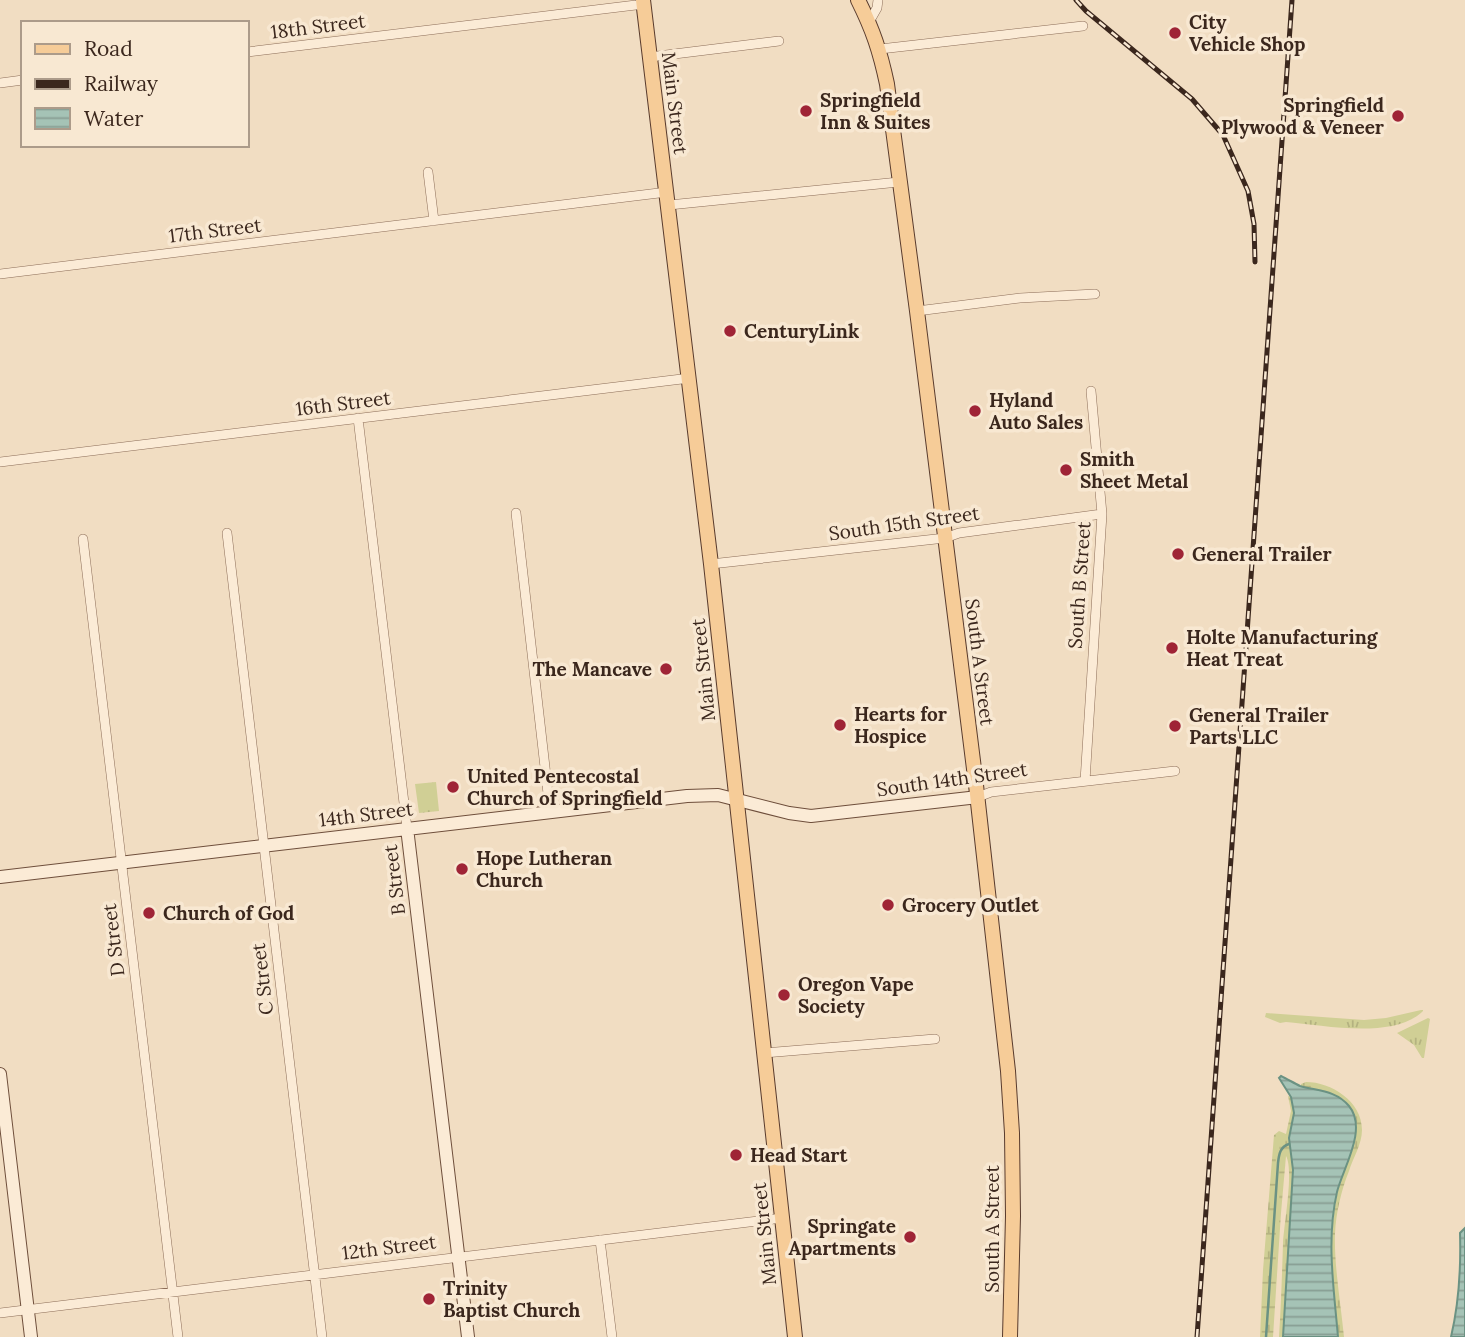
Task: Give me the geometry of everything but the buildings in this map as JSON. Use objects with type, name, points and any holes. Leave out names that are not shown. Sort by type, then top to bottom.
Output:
[{"type":"main road","name":"South A Street","points":[[858,0],[880,49],[887,84],[978,796],[1008,1071],[1012,1133],[1010,1337]]},
{"type":"main road","name":"Main Street","points":[[643,2],[690,378],[795,1337]]},
{"type":"main road","name":"14th Street","points":[[0,877],[687,796],[718,795],[736,799]]},
{"type":"main road","name":"South 14th Street","points":[[736,799],[811,816],[978,796]]},
{"type":"main road","name":"B Street","points":[[407,828],[468,1337]]},
{"type":"main road","points":[[0,1074],[31,1337]]},
{"type":"street","points":[[869,22],[877,8],[877,0]]},
{"type":"street","name":"18th Street","points":[[248,52],[643,2]]},
{"type":"street","points":[[880,49],[1083,26]]},
{"type":"street","points":[[650,57],[779,41]]},
{"type":"street","points":[[0,83],[21,80]]},
{"type":"street","points":[[428,172],[434,221]]},
{"type":"street","name":"17th Street","points":[[0,274],[434,221],[668,199],[899,182]]},
{"type":"street","points":[[917,311],[1020,298],[1095,294]]},
{"type":"street","name":"16th Street","points":[[0,462],[690,378]]},
{"type":"street","name":"South B Street","points":[[1084,781],[1101,514],[1091,391]]},
{"type":"street","name":"B Street","points":[[358,418],[407,828]]},
{"type":"street","points":[[516,513],[550,811]]},
{"type":"street","name":"South 15th Street","points":[[711,564],[945,538],[959,533],[1101,514]]},
{"type":"street","name":"C Street","points":[[227,533],[322,1337]]},
{"type":"street","name":"D Street","points":[[83,539],[177,1337]]},
{"type":"street","name":"South 14th Street","points":[[978,796],[991,792],[1175,771]]},
{"type":"street","points":[[764,1053],[935,1039]]},
{"type":"street","name":"12th Street","points":[[0,1312],[782,1218]]},
{"type":"street","points":[[600,1240],[612,1337]]},
{"type":"green space","points":[[436,782],[439,811],[419,813],[415,784]]},
{"type":"green space","points":[[1423,1010],[1410,1020],[1377,1028],[1280,1023],[1265,1017],[1266,1013],[1364,1020]]},
{"type":"green space","points":[[1430,1019],[1422,1058],[1414,1045],[1397,1033]]},
{"type":"green space","points":[[1306,1082],[1325,1085],[1343,1095],[1357,1110],[1361,1120],[1361,1140],[1344,1186],[1336,1226],[1335,1246],[1344,1337],[1338,1337],[1332,1230],[1337,1195],[1353,1142],[1355,1122],[1352,1111],[1301,1086]]},
{"type":"green space","points":[[1288,1096],[1291,1097],[1294,1113],[1289,1138],[1293,1170],[1283,1337],[1279,1337],[1283,1243],[1289,1185],[1286,1156],[1273,1337],[1260,1337],[1274,1135],[1279,1131],[1286,1134],[1291,1111]]},
{"type":"water","points":[[1281,1076],[1300,1086],[1338,1097],[1349,1106],[1354,1115],[1355,1137],[1337,1192],[1332,1228],[1338,1337],[1283,1337],[1293,1170],[1289,1138],[1294,1113],[1291,1097],[1279,1078]]},
{"type":"water","points":[[1465,1228],[1465,1337],[1451,1337],[1459,1285],[1460,1233]]},
{"type":"waterway","points":[[1266,1337],[1278,1163],[1280,1151],[1289,1144]]},
{"type":"railway","points":[[1076,0],[1192,99],[1223,135],[1248,191],[1254,224],[1255,262]]},
{"type":"railway","points":[[1197,1337],[1292,0]]},
{"type":"place","name":"City Vehicle Shop","points":[[1175,33]]},
{"type":"place","name":"Springfield Inn & Suites","points":[[806,111]]},
{"type":"place","name":"Springfield Plywood & Veneer","points":[[1398,116]]},
{"type":"place","name":"CenturyLink","points":[[730,331]]},
{"type":"place","name":"Hyland Auto Sales","points":[[975,411]]},
{"type":"place","name":"Smith Sheet Metal","points":[[1066,470]]},
{"type":"place","name":"General Trailer","points":[[1178,554]]},
{"type":"place","name":"Holte Manufacturing Heat Treat","points":[[1172,648]]},
{"type":"place","name":"The Mancave","points":[[666,669]]},
{"type":"place","name":"Hearts for Hospice","points":[[840,725]]},
{"type":"place","name":"General Trailer Parts LLC","points":[[1175,726]]},
{"type":"place","name":"United Pentecostal Church of Springfield","points":[[453,787]]},
{"type":"place","name":"Hope Lutheran Church","points":[[462,869]]},
{"type":"place","name":"Grocery Outlet","points":[[888,905]]},
{"type":"place","name":"Church of God","points":[[149,913]]},
{"type":"place","name":"Oregon Vape Society","points":[[784,995]]},
{"type":"place","name":"Head Start","points":[[736,1155]]},
{"type":"place","name":"Springate Apartments","points":[[910,1237]]},
{"type":"place","name":"Trinity Baptist Church","points":[[429,1299]]}]
